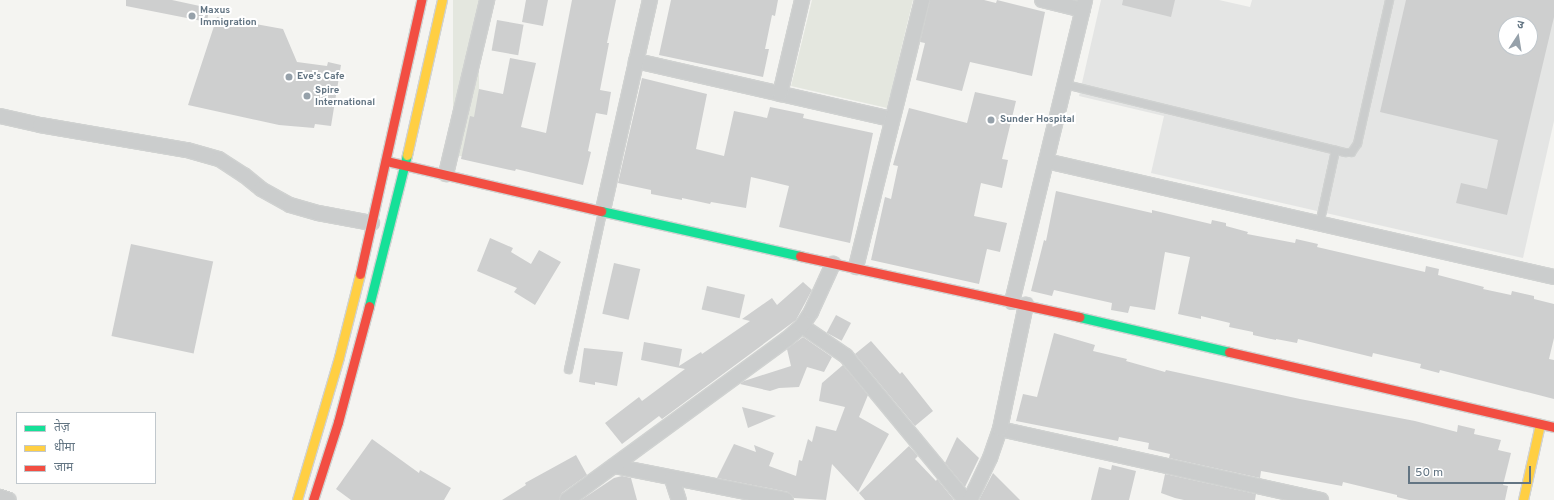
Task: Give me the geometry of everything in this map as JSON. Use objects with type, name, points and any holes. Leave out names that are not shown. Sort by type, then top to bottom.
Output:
[{"type":"street","points":[[296,500],[339,357],[372,223],[421,0]]},
{"type":"street","points":[[313,500],[338,422],[357,354],[405,165],[442,0]]},
{"type":"street","points":[[446,174],[487,0]]},
{"type":"street","points":[[603,210],[650,0]]},
{"type":"street","points":[[780,94],[802,0]]},
{"type":"street","points":[[856,268],[922,0]]},
{"type":"street","points":[[1012,302],[1084,5],[1042,0]]},
{"type":"street","points":[[636,61],[892,119]]},
{"type":"street","points":[[0,116],[40,125],[187,150],[219,159],[244,175],[261,189],[290,206],[372,223]]},
{"type":"street","points":[[386,161],[833,264],[1026,305],[1554,427]]},
{"type":"street","points":[[1046,161],[1554,277]]},
{"type":"street","points":[[572,499],[614,466],[788,339],[802,326],[822,292],[833,264]]},
{"type":"street","points":[[970,500],[990,458],[1000,429],[1026,305]]},
{"type":"street","points":[[802,326],[846,356],[965,500]]},
{"type":"street","points":[[1523,500],[1540,424]]},
{"type":"street","points":[[1000,429],[1322,500]]},
{"type":"street","points":[[614,466],[672,479],[786,500]]},
{"type":"street","points":[[672,479],[679,500]]},
{"type":"street","points":[[0,497],[9,500]]},
{"type":"lane","points":[[1065,84],[1336,150],[1351,152],[1357,143],[1389,0]]},
{"type":"lane","points":[[1319,224],[1336,150]]},
{"type":"lane","points":[[568,369],[603,210]]},
{"type":"shaded area","points":[[453,0],[479,0],[479,156],[453,156]]},
{"type":"shaded area","points":[[812,0],[913,0],[887,108],[791,86]]},
{"type":"shaded area","points":[[1101,0],[1219,0],[1250,7],[1252,0],[1554,0],[1554,121],[1523,258],[1151,173],[1164,116],[1079,96]]},
{"type":"building","name":"Maxus Immigration","points":[[126,0],[172,0],[209,8],[207,22],[126,6]]},
{"type":"building","points":[[526,0],[548,0],[543,26],[522,22]]},
{"type":"building","points":[[572,0],[616,0],[607,43],[609,43],[600,90],[611,92],[607,115],[596,113],[588,151],[591,152],[583,185],[516,169],[515,171],[461,159],[470,116],[474,117],[479,89],[503,94],[510,58],[536,63],[521,127],[546,133]]},
{"type":"building","points":[[671,0],[778,0],[775,16],[772,15],[765,49],[769,49],[763,77],[659,55]]},
{"type":"building","points":[[930,0],[984,0],[996,3],[997,0],[1045,12],[1032,76],[970,62],[962,91],[916,80],[925,43],[920,42]]},
{"type":"building","points":[[1123,0],[1175,0],[1171,17],[1122,5]]},
{"type":"building","points":[[1406,0],[1554,0],[1554,17],[1507,215],[1456,203],[1461,183],[1487,189],[1498,140],[1380,112]]},
{"type":"building","points":[[217,17],[283,29],[297,62],[327,66],[328,62],[341,65],[331,126],[315,124],[314,128],[279,125],[188,105]]},
{"type":"building","points":[[497,20],[524,25],[518,55],[492,51]]},
{"type":"building","points":[[642,78],[707,94],[696,149],[724,156],[734,111],[767,118],[770,107],[804,114],[803,118],[873,133],[850,243],[779,227],[789,186],[751,177],[746,208],[711,202],[710,204],[682,198],[682,200],[651,194],[651,190],[618,183]]},
{"type":"building","points":[[975,92],[1016,101],[1002,159],[1008,160],[1002,188],[981,183],[974,216],[1007,223],[1000,252],[987,249],[979,284],[871,260],[885,197],[891,199],[898,166],[893,165],[909,108],[967,123]]},
{"type":"building","points":[[1056,191],[1152,213],[1152,210],[1211,224],[1212,220],[1226,223],[1226,226],[1248,232],[1247,234],[1295,243],[1296,239],[1318,244],[1317,247],[1425,272],[1426,266],[1439,269],[1438,275],[1484,287],[1483,289],[1511,295],[1512,291],[1534,296],[1534,299],[1554,304],[1554,338],[1549,359],[1554,360],[1554,399],[1440,370],[1439,373],[1420,368],[1421,364],[1373,353],[1372,357],[1298,339],[1297,343],[1276,340],[1253,335],[1253,332],[1229,327],[1230,323],[1201,316],[1201,319],[1178,314],[1190,257],[1165,252],[1155,310],[1130,306],[1128,313],[1111,310],[1112,303],[1054,290],[1052,296],[1031,291],[1044,240],[1046,241]]},
{"type":"building","points":[[490,238],[513,248],[511,252],[531,264],[539,250],[561,262],[535,305],[514,292],[517,288],[477,271]]},
{"type":"building","points":[[131,244],[213,261],[194,353],[111,336]]},
{"type":"building","points":[[614,263],[640,269],[629,320],[602,314]]},
{"type":"building","points":[[803,282],[812,290],[796,320],[662,419],[659,416],[622,444],[605,423],[639,397],[642,401],[685,369],[641,360],[644,342],[682,349],[679,366],[701,352],[702,354],[750,321],[742,319],[772,298],[777,305]]},
{"type":"building","points":[[707,286],[745,295],[740,318],[702,309]]},
{"type":"building","points":[[836,315],[851,323],[842,341],[827,333]]},
{"type":"building","points":[[1054,333],[1095,345],[1093,351],[1127,359],[1126,361],[1165,372],[1166,370],[1300,399],[1415,421],[1457,432],[1458,425],[1475,429],[1474,434],[1501,440],[1498,450],[1511,453],[1503,485],[1508,486],[1505,500],[1409,500],[1397,497],[1397,495],[1343,482],[1342,486],[1261,471],[1260,478],[1169,458],[1170,454],[1148,449],[1149,443],[1119,437],[1118,441],[1016,421],[1023,394],[1037,397]]},
{"type":"building","points":[[803,337],[832,357],[824,372],[807,367],[799,387],[779,388],[770,391],[740,384],[744,381],[791,366],[787,349]]},
{"type":"building","points":[[871,341],[900,374],[902,372],[933,411],[915,426],[855,354]]},
{"type":"building","points":[[584,348],[623,352],[617,386],[595,382],[595,385],[579,382]]},
{"type":"building","points":[[843,365],[868,395],[859,417],[889,434],[858,492],[832,464],[826,500],[794,498],[788,492],[717,478],[734,444],[756,452],[754,445],[774,453],[769,466],[796,476],[799,460],[802,461],[808,439],[812,442],[816,426],[836,431],[845,407],[819,401],[822,383]]},
{"type":"building","points":[[742,407],[776,416],[748,428]]},
{"type":"building","points":[[957,437],[979,458],[965,487],[945,463]]},
{"type":"building","points":[[372,439],[419,473],[420,470],[451,488],[444,500],[351,500],[336,489]]},
{"type":"building","points":[[909,446],[918,456],[915,459],[936,481],[937,479],[954,500],[865,500],[859,493]]},
{"type":"building","points":[[576,455],[587,475],[562,493],[559,500],[502,500],[526,485],[525,483]]},
{"type":"building","points":[[1112,465],[1136,471],[1129,500],[1091,500],[1099,467],[1111,470]]},
{"type":"building","points":[[993,473],[1020,500],[979,500]]},
{"type":"building","points":[[1165,474],[1256,494],[1255,500],[1184,500],[1175,498],[1161,493]]},
{"type":"building","points":[[622,476],[631,478],[637,500],[581,500],[614,478]]},
{"type":"traffic: fast","points":[[369,306],[407,155]]},
{"type":"traffic: fast","points":[[601,211],[800,256]]},
{"type":"traffic: fast","points":[[1079,317],[1229,352]]},
{"type":"traffic: slow","points":[[407,155],[442,0]]},
{"type":"traffic: slow","points":[[297,500],[339,357],[360,274]]},
{"type":"traffic: slow","points":[[1523,500],[1540,424]]},
{"type":"traffic: jam","points":[[360,274],[421,0]]},
{"type":"traffic: jam","points":[[386,161],[601,211]]},
{"type":"traffic: jam","points":[[800,256],[1079,317]]},
{"type":"traffic: jam","points":[[313,500],[338,422],[369,306]]},
{"type":"traffic: jam","points":[[1229,352],[1554,427]]},
{"type":"place","name":"Maxus Immigration","points":[[192,16]]},
{"type":"place","name":"Eve's Cafe","points":[[289,77]]},
{"type":"place","name":"Spire International","points":[[307,96]]},
{"type":"place","name":"Sunder Hospital","points":[[991,120]]}]
